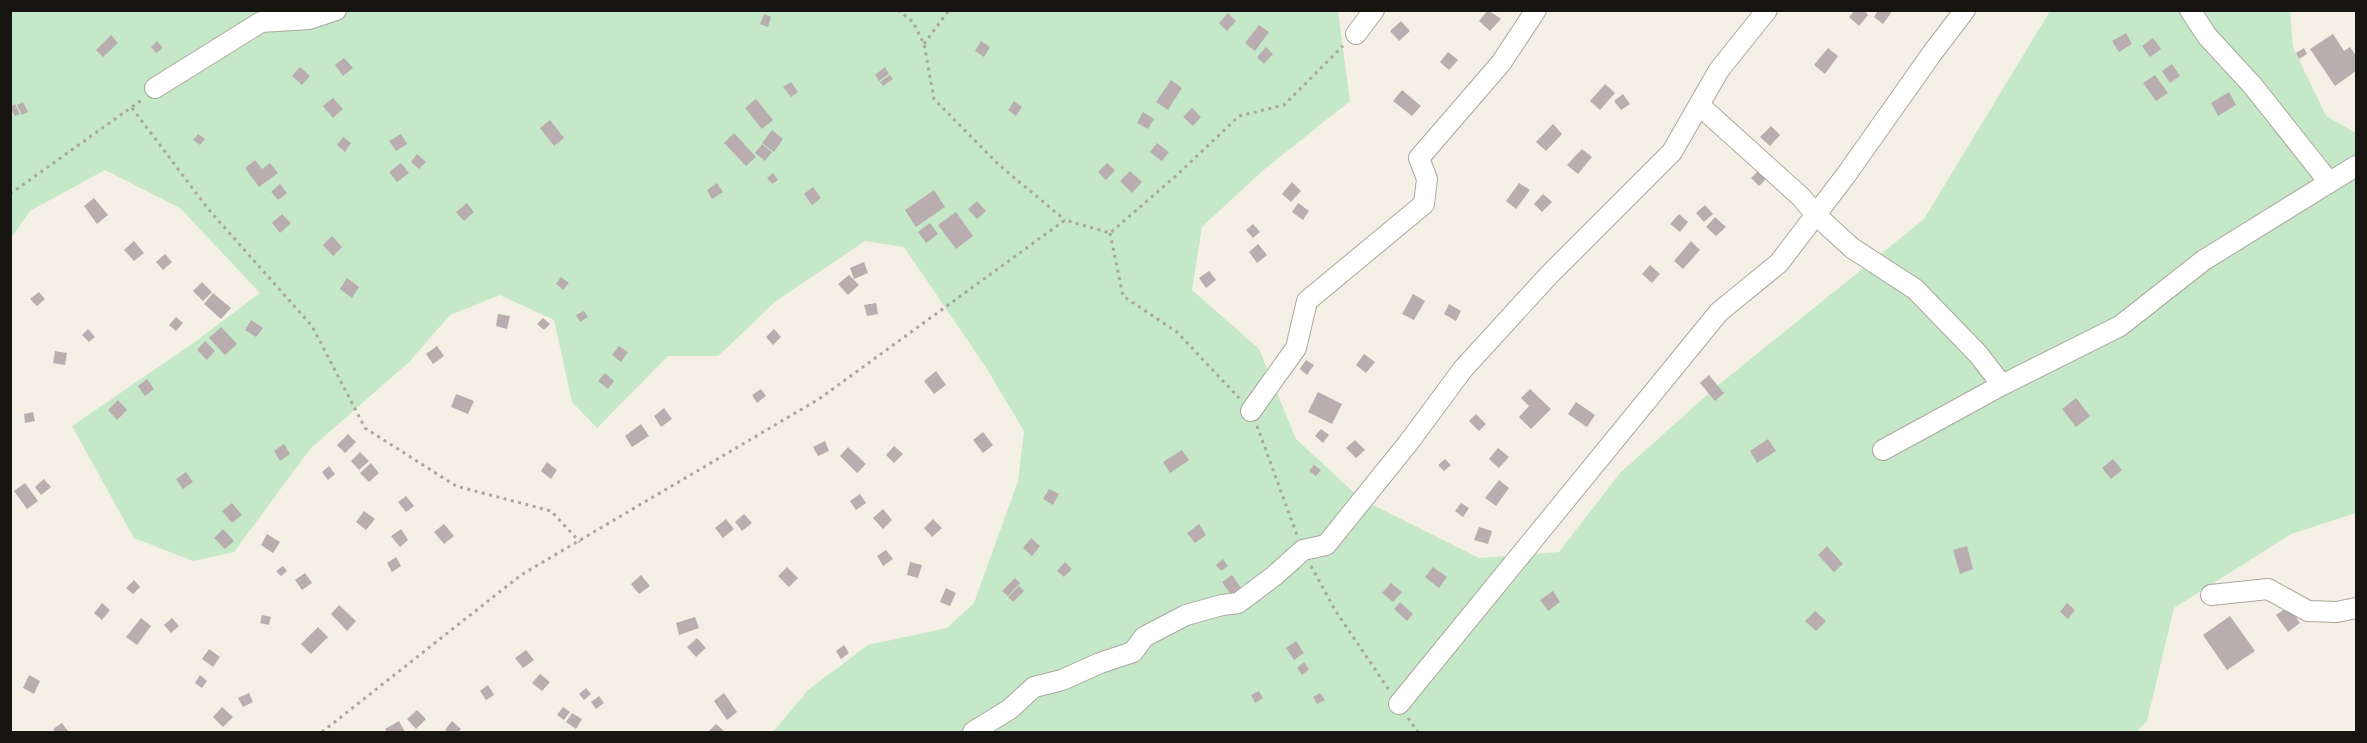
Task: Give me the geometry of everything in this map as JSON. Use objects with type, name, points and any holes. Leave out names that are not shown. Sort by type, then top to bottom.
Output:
[{"type":"street","points":[[155,88],[261,22],[309,19],[336,10]]},
{"type":"street","points":[[1356,34],[1374,10]]},
{"type":"street","points":[[1251,411],[1296,348],[1307,301],[1424,204],[1426,179],[1419,158],[1501,63],[1536,10]]},
{"type":"street","points":[[974,732],[1010,709],[1034,687],[1062,680],[1100,663],[1133,652],[1144,637],[1186,615],[1238,603],[1274,576],[1303,550],[1326,545],[1409,442],[1463,369],[1549,275],[1672,152],[1719,70],[1767,10]]},
{"type":"street","points":[[1399,704],[1719,312],[1779,263],[1965,10]]},
{"type":"street","points":[[2190,10],[2207,36],[2253,86],[2329,182]]},
{"type":"street","points":[[1699,105],[1801,196],[1816,215],[1852,249],[1915,290],[1978,354],[2002,385]]},
{"type":"street","points":[[1883,450],[2002,385],[2121,326],[2204,260],[2356,166]]},
{"type":"street","points":[[2211,595],[2268,589],[2307,611],[2337,612],[2356,609]]},
{"type":"path","points":[[898,10],[914,22],[924,44],[934,99],[999,165],[1065,220],[1110,233]]},
{"type":"path","points":[[924,44],[949,10]]},
{"type":"path","points":[[1110,233],[1177,175],[1239,116],[1284,105],[1356,34]]},
{"type":"path","points":[[10,194],[132,108],[155,88]]},
{"type":"path","points":[[132,108],[209,210],[312,326],[365,428],[456,486],[551,510],[580,542]]},
{"type":"path","points":[[322,732],[521,575],[819,399],[1065,220]]},
{"type":"path","points":[[1110,233],[1123,296],[1177,332],[1251,411],[1303,550],[1335,610],[1418,732]]},
{"type":"green space","points":[[11,11],[1338,11],[1350,101],[1261,172],[1202,227],[1192,290],[1259,349],[1296,439],[1361,499],[1479,558],[1559,552],[1620,473],[1716,387],[1924,219],[2050,11],[2290,11],[2293,47],[2326,116],[2356,133],[2356,513],[2291,534],[2174,608],[2147,721],[2137,732],[773,732],[808,690],[868,645],[947,628],[974,603],[1018,481],[1024,431],[987,369],[904,247],[865,241],[776,301],[718,356],[668,356],[597,428],[572,402],[554,320],[500,295],[450,315],[409,362],[310,449],[234,552],[193,561],[134,538],[72,426],[192,344],[260,293],[180,208],[105,170],[30,211],[11,238]]},
{"type":"building","points":[[1488,10],[1501,19],[1490,31],[1479,21]]},
{"type":"building","points":[[1855,10],[1864,10],[1868,15],[1859,26],[1849,17]]},
{"type":"building","points":[[1878,10],[1893,10],[1883,24],[1874,17]]},
{"type":"building","points":[[1228,13],[1236,21],[1227,31],[1219,23]]},
{"type":"building","points":[[764,14],[771,17],[768,27],[760,24]]},
{"type":"building","points":[[1401,21],[1410,31],[1399,41],[1390,31]]},
{"type":"building","points":[[1259,25],[1269,32],[1255,51],[1245,43]]},
{"type":"building","points":[[2126,33],[2132,44],[2119,52],[2112,41]]},
{"type":"building","points":[[2333,34],[2344,51],[2350,47],[2356,56],[2356,71],[2335,86],[2310,49]]},
{"type":"building","points":[[111,35],[118,43],[103,57],[96,50]]},
{"type":"building","points":[[2153,38],[2161,49],[2150,57],[2142,46]]},
{"type":"building","points":[[157,41],[163,48],[156,53],[151,47]]},
{"type":"building","points":[[981,41],[990,47],[984,57],[975,51]]},
{"type":"building","points":[[1266,47],[1273,54],[1264,64],[1257,57]]},
{"type":"building","points":[[1828,48],[1838,56],[1825,74],[1814,65]]},
{"type":"building","points":[[2304,48],[2307,54],[2299,59],[2296,53]]},
{"type":"building","points":[[1448,52],[1458,60],[1449,70],[1440,62]]},
{"type":"building","points":[[344,58],[353,68],[343,76],[335,65]]},
{"type":"building","points":[[2172,64],[2180,76],[2170,83],[2162,71]]},
{"type":"building","points":[[300,67],[310,76],[302,85],[292,76]]},
{"type":"building","points":[[885,67],[889,74],[879,81],[875,75]]},
{"type":"building","points":[[890,75],[893,79],[883,86],[880,82]]},
{"type":"building","points":[[2155,75],[2168,93],[2156,101],[2143,83]]},
{"type":"building","points":[[1171,80],[1182,88],[1168,110],[1156,102]]},
{"type":"building","points":[[791,82],[798,92],[791,97],[783,87]]},
{"type":"building","points":[[1605,84],[1615,93],[1600,110],[1590,101]]},
{"type":"building","points":[[1402,90],[1421,106],[1412,116],[1393,101]]},
{"type":"building","points":[[2229,92],[2236,105],[2218,116],[2211,103]]},
{"type":"building","points":[[1623,94],[1630,104],[1621,110],[1614,101]]},
{"type":"building","points":[[333,98],[343,109],[333,118],[323,106]]},
{"type":"building","points":[[756,99],[773,120],[762,129],[745,108]]},
{"type":"building","points":[[1014,101],[1022,107],[1016,116],[1008,110]]},
{"type":"building","points":[[23,102],[28,112],[22,115],[17,105]]},
{"type":"building","points":[[15,104],[20,114],[15,116],[10,107]]},
{"type":"building","points":[[1192,108],[1201,117],[1193,126],[1183,117]]},
{"type":"building","points":[[1143,112],[1154,119],[1148,129],[1137,123]]},
{"type":"building","points":[[550,120],[564,138],[554,146],[540,128]]},
{"type":"building","points":[[1553,124],[1562,134],[1546,151],[1536,142]]},
{"type":"building","points":[[1771,126],[1780,135],[1770,146],[1760,137]]},
{"type":"building","points":[[772,130],[783,139],[774,152],[762,143]]},
{"type":"building","points":[[734,133],[756,157],[746,166],[724,143]]},
{"type":"building","points":[[198,134],[205,139],[200,145],[193,140]]},
{"type":"building","points":[[401,134],[407,144],[396,151],[389,141]]},
{"type":"building","points":[[343,137],[351,143],[345,152],[337,145]]},
{"type":"building","points":[[1157,143],[1169,152],[1162,161],[1150,152]]},
{"type":"building","points":[[762,144],[772,152],[765,161],[755,153]]},
{"type":"building","points":[[1582,149],[1592,157],[1578,174],[1567,165]]},
{"type":"building","points":[[417,154],[426,162],[419,169],[411,162]]},
{"type":"building","points":[[255,160],[262,169],[270,163],[278,173],[259,187],[245,168]]},
{"type":"building","points":[[401,163],[409,173],[397,182],[389,172]]},
{"type":"building","points":[[1107,163],[1115,170],[1106,180],[1098,172]]},
{"type":"building","points":[[1760,169],[1768,177],[1759,186],[1751,178]]},
{"type":"building","points":[[1130,171],[1142,182],[1132,193],[1120,181]]},
{"type":"building","points":[[773,173],[778,180],[772,184],[767,178]]},
{"type":"building","points":[[1292,182],[1301,191],[1291,202],[1282,194]]},
{"type":"building","points":[[717,183],[723,192],[712,199],[707,190]]},
{"type":"building","points":[[1519,183],[1530,190],[1516,209],[1506,201]]},
{"type":"building","points":[[280,184],[287,193],[278,200],[271,192]]},
{"type":"building","points":[[813,187],[821,198],[812,205],[804,194]]},
{"type":"building","points":[[934,190],[945,207],[916,227],[905,210]]},
{"type":"building","points":[[1543,194],[1552,202],[1542,212],[1534,204]]},
{"type":"building","points":[[94,198],[108,215],[97,224],[84,206]]},
{"type":"building","points":[[977,201],[986,211],[977,219],[968,209]]},
{"type":"building","points":[[467,203],[474,212],[464,221],[456,212]]},
{"type":"building","points":[[1298,203],[1309,211],[1303,220],[1292,212]]},
{"type":"building","points":[[1705,205],[1713,214],[1704,222],[1696,213]]},
{"type":"building","points":[[956,212],[973,236],[956,249],[938,225]]},
{"type":"building","points":[[282,214],[291,223],[280,233],[272,223]]},
{"type":"building","points":[[1679,214],[1688,222],[1680,232],[1670,224]]},
{"type":"building","points":[[1715,217],[1726,227],[1716,236],[1706,227]]},
{"type":"building","points":[[930,223],[938,234],[926,243],[918,232]]},
{"type":"building","points":[[1253,224],[1260,232],[1253,238],[1246,230]]},
{"type":"building","points":[[332,236],[342,247],[333,256],[323,245]]},
{"type":"building","points":[[134,241],[144,253],[134,261],[124,250]]},
{"type":"building","points":[[1691,241],[1700,250],[1683,269],[1674,261]]},
{"type":"building","points":[[1258,244],[1267,255],[1257,263],[1249,252]]},
{"type":"building","points":[[165,254],[172,262],[163,270],[156,262]]},
{"type":"building","points":[[864,262],[868,273],[854,279],[850,268]]},
{"type":"building","points":[[1650,265],[1660,274],[1652,283],[1642,274]]},
{"type":"building","points":[[1209,271],[1216,280],[1206,288],[1199,278]]},
{"type":"building","points":[[849,275],[859,285],[848,295],[838,284]]},
{"type":"building","points":[[561,277],[569,283],[563,290],[556,284]]},
{"type":"building","points":[[347,278],[359,287],[352,298],[340,289]]},
{"type":"building","points":[[202,282],[212,292],[203,301],[193,291]]},
{"type":"building","points":[[39,292],[45,299],[37,306],[30,299]]},
{"type":"building","points":[[213,293],[231,308],[221,319],[204,304]]},
{"type":"building","points":[[1413,294],[1425,301],[1414,320],[1402,314]]},
{"type":"building","points":[[876,303],[878,314],[867,316],[864,305]]},
{"type":"building","points":[[1449,304],[1461,311],[1456,321],[1444,314]]},
{"type":"building","points":[[584,311],[588,317],[580,322],[576,315]]},
{"type":"building","points":[[498,314],[510,316],[507,329],[496,326]]},
{"type":"building","points":[[176,317],[183,323],[176,331],[169,325]]},
{"type":"building","points":[[543,318],[550,324],[544,330],[537,324]]},
{"type":"building","points":[[251,320],[263,328],[256,337],[245,330]]},
{"type":"building","points":[[221,327],[237,344],[225,355],[209,338]]},
{"type":"building","points":[[88,329],[95,337],[89,342],[82,335]]},
{"type":"building","points":[[774,329],[781,337],[773,345],[766,337]]},
{"type":"building","points":[[205,341],[215,351],[207,360],[197,350]]},
{"type":"building","points":[[437,346],[444,356],[433,364],[426,354]]},
{"type":"building","points":[[619,346],[628,352],[621,362],[612,355]]},
{"type":"building","points":[[55,351],[67,353],[65,365],[53,363]]},
{"type":"building","points":[[1364,354],[1375,362],[1366,373],[1356,365]]},
{"type":"building","points":[[1306,360],[1314,365],[1307,375],[1300,369]]},
{"type":"building","points":[[936,371],[946,385],[934,394],[924,381]]},
{"type":"building","points":[[605,373],[614,381],[608,389],[598,381]]},
{"type":"building","points":[[1709,375],[1724,393],[1715,401],[1700,383]]},
{"type":"building","points":[[147,379],[154,389],[145,396],[138,386]]},
{"type":"building","points":[[761,389],[766,396],[757,403],[752,395]]},
{"type":"building","points":[[1530,389],[1551,409],[1531,429],[1519,417],[1529,406],[1521,398]]},
{"type":"building","points":[[1318,392],[1342,404],[1332,424],[1308,412]]},
{"type":"building","points":[[456,394],[474,401],[468,414],[451,407]]},
{"type":"building","points":[[2076,398],[2090,416],[2076,427],[2062,409]]},
{"type":"building","points":[[118,400],[127,410],[117,420],[108,410]]},
{"type":"building","points":[[1576,402],[1595,415],[1587,427],[1568,414]]},
{"type":"building","points":[[664,408],[672,419],[661,427],[654,416]]},
{"type":"building","points":[[33,412],[35,421],[25,423],[24,414]]},
{"type":"building","points":[[1476,414],[1486,424],[1479,431],[1469,421]]},
{"type":"building","points":[[641,424],[649,436],[632,447],[625,436]]},
{"type":"building","points":[[1321,429],[1329,435],[1323,443],[1315,436]]},
{"type":"building","points":[[983,432],[993,445],[983,453],[973,440]]},
{"type":"building","points":[[348,434],[356,442],[345,453],[337,445]]},
{"type":"building","points":[[1768,439],[1776,451],[1757,463],[1750,451]]},
{"type":"building","points":[[1355,440],[1365,450],[1356,458],[1346,448]]},
{"type":"building","points":[[825,441],[829,451],[818,456],[813,447]]},
{"type":"building","points":[[284,444],[290,454],[280,461],[274,451]]},
{"type":"building","points":[[894,446],[903,454],[894,463],[886,455]]},
{"type":"building","points":[[848,447],[866,464],[857,473],[840,456]]},
{"type":"building","points":[[1498,448],[1509,457],[1499,468],[1489,459]]},
{"type":"building","points":[[1182,450],[1189,460],[1170,473],[1163,462]]},
{"type":"building","points":[[360,452],[369,461],[359,470],[351,461]]},
{"type":"building","points":[[1445,459],[1451,465],[1444,471],[1438,465]]},
{"type":"building","points":[[2113,459],[2122,470],[2111,479],[2102,468]]},
{"type":"building","points":[[547,462],[557,470],[551,479],[541,471]]},
{"type":"building","points":[[371,463],[379,473],[369,482],[360,473]]},
{"type":"building","points":[[1314,465],[1321,470],[1316,476],[1309,471]]},
{"type":"building","points":[[329,466],[335,474],[328,480],[322,472]]},
{"type":"building","points":[[186,472],[193,482],[183,489],[176,479]]},
{"type":"building","points":[[44,479],[51,487],[41,495],[35,487]]},
{"type":"building","points":[[1499,480],[1509,488],[1496,506],[1485,498]]},
{"type":"building","points":[[25,483],[38,501],[27,509],[14,491]]},
{"type":"building","points":[[1049,489],[1059,494],[1053,505],[1043,499]]},
{"type":"building","points":[[860,494],[866,503],[856,510],[850,501]]},
{"type":"building","points":[[406,496],[414,506],[406,512],[398,502]]},
{"type":"building","points":[[232,503],[242,515],[232,523],[222,511]]},
{"type":"building","points":[[1461,503],[1469,508],[1463,517],[1455,511]]},
{"type":"building","points":[[883,509],[892,520],[883,529],[873,518]]},
{"type":"building","points":[[364,511],[375,519],[366,530],[356,522]]},
{"type":"building","points":[[744,514],[752,523],[742,531],[735,522]]},
{"type":"building","points":[[726,519],[734,529],[723,538],[715,528]]},
{"type":"building","points":[[933,519],[942,528],[932,537],[924,528]]},
{"type":"building","points":[[444,524],[454,536],[444,544],[434,532]]},
{"type":"building","points":[[1199,524],[1206,535],[1195,543],[1187,533]]},
{"type":"building","points":[[1479,527],[1492,531],[1488,544],[1474,540]]},
{"type":"building","points":[[223,529],[234,541],[225,549],[214,538]]},
{"type":"building","points":[[401,529],[408,540],[400,547],[391,536]]},
{"type":"building","points":[[267,534],[280,542],[273,553],[261,545]]},
{"type":"building","points":[[1031,538],[1040,546],[1032,556],[1023,548]]},
{"type":"building","points":[[1827,546],[1843,564],[1834,572],[1818,555]]},
{"type":"building","points":[[1967,546],[1973,569],[1960,574],[1953,550]]},
{"type":"building","points":[[886,550],[893,559],[883,566],[877,556]]},
{"type":"building","points":[[396,557],[401,566],[392,572],[387,563]]},
{"type":"building","points":[[1223,559],[1228,566],[1221,571],[1216,565]]},
{"type":"building","points":[[910,562],[922,565],[918,578],[907,575]]},
{"type":"building","points":[[1065,562],[1072,569],[1064,577],[1057,571]]},
{"type":"building","points":[[283,566],[287,571],[281,576],[276,571]]},
{"type":"building","points":[[787,567],[798,578],[789,587],[778,576]]},
{"type":"building","points":[[1433,567],[1447,577],[1439,588],[1425,577]]},
{"type":"building","points":[[305,573],[312,583],[302,590],[295,580]]},
{"type":"building","points":[[641,575],[650,586],[639,594],[631,584]]},
{"type":"building","points":[[1232,575],[1244,592],[1234,599],[1222,582]]},
{"type":"building","points":[[1015,578],[1020,583],[1008,596],[1002,591]]},
{"type":"building","points":[[134,580],[140,587],[133,594],[126,588]]},
{"type":"building","points":[[1391,583],[1402,592],[1393,602],[1382,593]]},
{"type":"building","points":[[1019,586],[1024,591],[1013,602],[1008,597]]},
{"type":"building","points":[[946,588],[956,593],[950,606],[940,602]]},
{"type":"building","points":[[1553,591],[1560,602],[1548,611],[1540,600]]},
{"type":"building","points":[[1400,602],[1413,614],[1407,621],[1394,609]]},
{"type":"building","points":[[102,603],[110,610],[102,620],[94,613]]},
{"type":"building","points":[[2067,603],[2075,610],[2068,619],[2060,612]]},
{"type":"building","points":[[339,605],[356,621],[347,631],[331,614]]},
{"type":"building","points":[[2289,606],[2300,623],[2288,632],[2276,615]]},
{"type":"building","points":[[1815,611],[1826,621],[1816,631],[1805,621]]},
{"type":"building","points":[[262,615],[271,617],[269,625],[260,623]]},
{"type":"building","points":[[2230,616],[2255,651],[2227,670],[2203,635]]},
{"type":"building","points":[[695,617],[699,628],[679,635],[676,623]]},
{"type":"building","points":[[141,618],[151,626],[137,645],[126,637]]},
{"type":"building","points":[[172,618],[179,626],[171,633],[164,625]]},
{"type":"building","points":[[318,627],[328,637],[311,654],[301,644]]},
{"type":"building","points":[[697,638],[706,648],[696,657],[687,647]]},
{"type":"building","points":[[1296,641],[1304,653],[1294,660],[1286,648]]},
{"type":"building","points":[[844,645],[849,653],[841,659],[836,651]]},
{"type":"building","points":[[209,649],[220,657],[213,667],[202,659]]},
{"type":"building","points":[[526,650],[534,660],[523,668],[515,658]]},
{"type":"building","points":[[1304,662],[1309,669],[1302,675],[1297,668]]},
{"type":"building","points":[[540,674],[550,682],[542,691],[532,683]]},
{"type":"building","points":[[29,675],[40,681],[34,694],[23,688]]},
{"type":"building","points":[[200,675],[207,681],[202,688],[195,683]]},
{"type":"building","points":[[488,685],[494,695],[486,700],[480,691]]},
{"type":"building","points":[[586,688],[591,694],[584,700],[579,694]]},
{"type":"building","points":[[1259,691],[1263,698],[1255,703],[1251,695]]},
{"type":"building","points":[[249,693],[253,702],[243,707],[238,698]]},
{"type":"building","points":[[724,693],[737,712],[727,720],[714,701]]},
{"type":"building","points":[[1320,693],[1325,700],[1317,704],[1313,697]]},
{"type":"building","points":[[599,696],[604,703],[596,709],[591,702]]},
{"type":"building","points":[[222,707],[233,717],[223,727],[213,717]]},
{"type":"building","points":[[563,707],[570,712],[564,720],[557,715]]},
{"type":"building","points":[[417,710],[426,719],[416,729],[407,719]]},
{"type":"building","points":[[572,713],[582,719],[576,729],[566,722]]},
{"type":"building","points":[[399,721],[405,732],[387,732],[385,729]]},
{"type":"building","points":[[452,721],[461,729],[458,732],[445,730]]},
{"type":"building","points":[[62,723],[68,731],[55,732],[53,729]]},
{"type":"building","points":[[716,724],[725,732],[708,732]]}]
